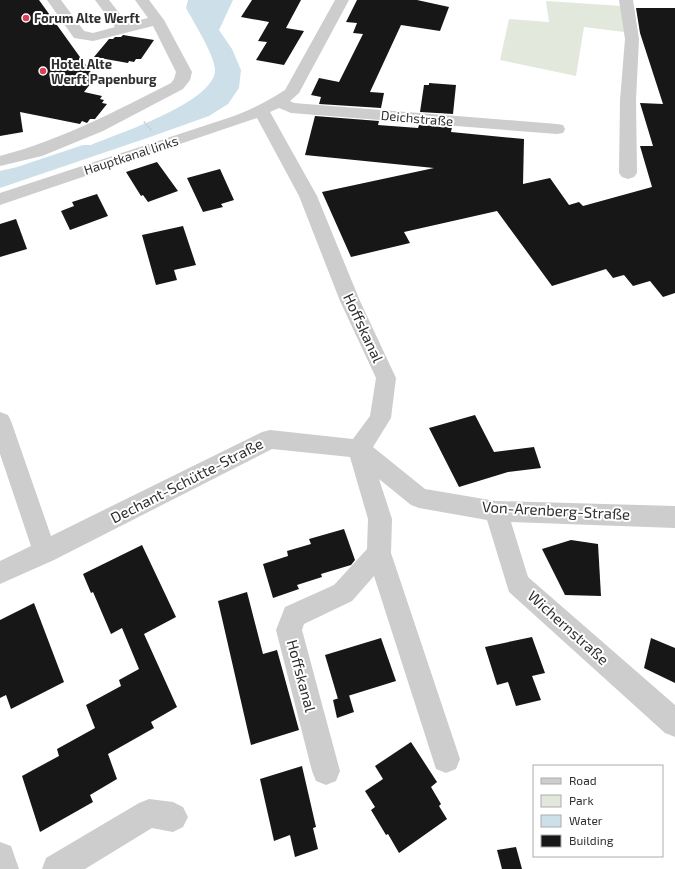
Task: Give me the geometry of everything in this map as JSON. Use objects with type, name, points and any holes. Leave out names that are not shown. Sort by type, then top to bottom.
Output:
[{"type":"street","points":[[54,0],[79,35],[93,37],[157,20]]},
{"type":"street","points":[[102,0],[124,29]]},
{"type":"street","points":[[0,161],[36,152],[97,127],[176,86],[182,80],[184,72],[157,20],[142,0]]},
{"type":"street","name":"Hauptkanal links","points":[[0,199],[261,111],[279,102],[291,92],[342,0]]},
{"type":"street","points":[[626,0],[632,39],[628,100],[628,173]]},
{"type":"street","name":"Deichstraße","points":[[279,102],[291,108],[557,129]]},
{"type":"street","name":"Hoffskanal","points":[[261,111],[308,196],[350,301],[386,378],[380,418],[359,449]]},
{"type":"street","points":[[0,421],[45,552]]},
{"type":"street","name":"Dechant-Schütte-Straße","points":[[0,574],[270,439],[359,449]]},
{"type":"street","points":[[359,449],[380,519],[380,553],[446,759]]},
{"type":"street","name":"Von-Arenberg-Straße","points":[[359,449],[419,498],[496,511],[675,517]]},
{"type":"street","name":"Wichernstraße","points":[[496,511],[518,584],[675,723]]},
{"type":"street","name":"Hoffskanal","points":[[326,771],[289,630],[294,616],[343,593],[380,553]]},
{"type":"street","points":[[57,869],[149,813],[173,817]]},
{"type":"street","points":[[0,857],[4,869]]},
{"type":"path","points":[[141,119],[153,134]]},
{"type":"green space","points":[[546,1],[622,6],[624,32],[584,27],[576,76],[500,60],[509,19],[549,22]]},
{"type":"water","points":[[188,0],[233,0],[219,30],[232,49],[241,70],[239,88],[228,104],[209,116],[0,188],[0,171],[17,167],[83,145],[91,145],[141,125],[181,106],[197,95],[209,84],[215,72],[215,66],[209,49],[186,8]]},
{"type":"building","points":[[0,0],[39,0],[95,78],[84,92],[102,96],[100,99],[104,100],[102,103],[107,104],[95,119],[90,119],[87,123],[82,121],[80,124],[20,112],[23,132],[0,136]]},
{"type":"building","points":[[252,0],[301,0],[286,28],[304,31],[284,65],[256,60],[267,42],[258,41],[269,22],[241,17]]},
{"type":"building","points":[[357,0],[417,0],[449,7],[440,31],[401,25],[370,92],[384,93],[381,108],[319,104],[321,97],[311,95],[319,78],[339,82],[363,34],[353,33],[357,23],[346,22]]},
{"type":"building","points":[[636,8],[675,8],[675,293],[663,297],[650,281],[633,286],[624,275],[613,278],[606,269],[552,286],[497,211],[404,232],[410,243],[351,257],[322,192],[434,168],[305,155],[315,116],[379,121],[378,125],[418,128],[419,125],[452,127],[451,132],[524,139],[523,184],[550,178],[569,205],[579,202],[583,206],[652,187],[640,146],[653,146],[640,103],[663,104],[640,33]]},
{"type":"building","points":[[123,35],[154,40],[141,59],[136,59],[134,62],[129,61],[128,63],[94,57],[109,39],[121,37]]},
{"type":"building","points":[[429,83],[456,85],[453,114],[420,112],[424,85],[429,85]]},
{"type":"building","points":[[157,162],[178,191],[148,202],[143,195],[141,196],[126,172]]},
{"type":"building","points":[[220,169],[234,200],[221,204],[223,207],[203,212],[187,178]]},
{"type":"building","points":[[97,194],[108,216],[70,230],[61,211],[74,206],[72,202]]},
{"type":"building","points":[[16,219],[27,249],[0,257],[0,224]]},
{"type":"building","points":[[183,226],[196,265],[174,270],[177,280],[156,285],[142,235]]},
{"type":"building","points":[[475,415],[494,452],[534,447],[541,468],[508,472],[459,487],[429,428]]},
{"type":"building","points":[[344,529],[355,560],[351,565],[321,574],[322,577],[297,585],[299,589],[273,598],[263,564],[288,556],[287,551],[311,544],[309,539]]},
{"type":"building","points":[[571,540],[598,544],[601,596],[565,595],[542,549]]},
{"type":"building","points":[[142,545],[176,617],[144,634],[177,707],[151,722],[154,728],[108,754],[117,779],[90,795],[93,802],[40,832],[22,776],[59,756],[57,749],[95,728],[86,705],[121,686],[119,680],[139,669],[122,628],[111,634],[93,592],[91,593],[83,574]]},
{"type":"building","points":[[247,592],[263,654],[277,650],[299,730],[251,745],[218,601]]},
{"type":"building","points":[[34,603],[64,682],[11,709],[6,695],[0,698],[0,620]]},
{"type":"building","points":[[532,637],[545,673],[532,676],[541,700],[516,706],[508,682],[497,685],[485,647]]},
{"type":"building","points":[[381,638],[396,681],[338,699],[325,655]]},
{"type":"building","points":[[651,638],[675,648],[675,683],[644,668]]},
{"type":"building","points":[[349,695],[354,712],[337,718],[333,700]]},
{"type":"building","points":[[411,742],[437,782],[431,787],[441,804],[439,806],[447,819],[399,853],[371,810],[375,807],[365,791],[383,779],[375,766]]},
{"type":"building","points":[[302,766],[316,827],[313,828],[318,849],[295,857],[290,835],[274,841],[260,779]]},
{"type":"building","points":[[516,847],[522,869],[502,869],[497,850]]},
{"type":"place","name":"Forum Alte Werft","points":[[26,18]]},
{"type":"place","name":"Hotel Alte Werft Papenburg","points":[[43,71]]}]
